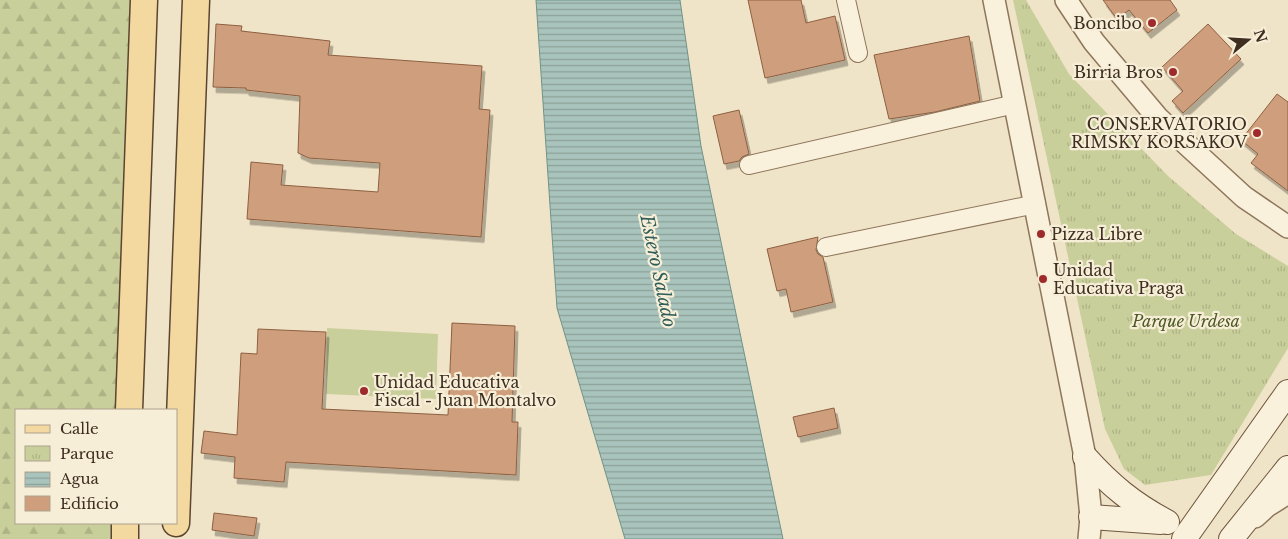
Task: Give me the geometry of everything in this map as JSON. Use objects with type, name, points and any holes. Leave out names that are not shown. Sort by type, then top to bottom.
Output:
[{"type":"main road","points":[[129,409],[144,0]]},
{"type":"main road","points":[[178,471],[196,0]]},
{"type":"main road","points":[[1085,457],[1121,494],[1146,511],[1188,534],[1288,392]]},
{"type":"main road","points":[[1232,537],[1288,468]]},
{"type":"main road","points":[[1090,528],[1167,522]]},
{"type":"main road","points":[[125,524],[125,539]]},
{"type":"main road","points":[[176,524],[176,539]]},
{"type":"street","points":[[846,0],[858,53]]},
{"type":"street","points":[[994,0],[1085,457],[1090,528]]},
{"type":"street","points":[[1066,0],[1094,42],[1158,118],[1244,197],[1288,227]]},
{"type":"street","points":[[750,165],[1015,104]]},
{"type":"street","points":[[826,248],[1036,204]]},
{"type":"street","points":[[1232,537],[1267,506],[1288,493]]},
{"type":"green space","points":[[0,0],[135,0],[118,409],[15,409],[15,524],[114,524],[113,539],[0,539]]},
{"type":"green space","name":"Parque Urdesa","points":[[1013,0],[1026,0],[1069,74],[1168,176],[1236,234],[1288,266],[1288,348],[1211,475],[1145,485],[1124,469],[1105,429]]},
{"type":"green space","points":[[327,328],[438,334],[436,399],[326,394]]},
{"type":"water","name":"Estero Salado","points":[[536,0],[680,0],[701,146],[783,539],[625,539],[557,308]]},
{"type":"building","points":[[748,0],[801,0],[806,23],[835,16],[845,60],[765,78]]},
{"type":"building","points":[[1103,0],[1170,0],[1177,10],[1148,33],[1129,10],[1117,19]]},
{"type":"building","points":[[216,24],[242,26],[241,31],[330,41],[328,55],[482,66],[479,109],[490,110],[481,237],[247,219],[251,162],[283,165],[281,185],[378,192],[380,163],[309,158],[298,153],[300,96],[246,90],[246,88],[213,87]]},
{"type":"building","points":[[1208,24],[1241,59],[1183,113],[1172,101],[1183,91],[1162,67]]},
{"type":"building","points":[[969,36],[980,101],[935,112],[889,119],[874,55]]},
{"type":"building","points":[[1277,94],[1288,102],[1288,191],[1251,163],[1258,154],[1241,140]]},
{"type":"building","points":[[739,110],[749,154],[742,157],[739,161],[724,164],[713,116]]},
{"type":"building","points":[[818,237],[816,250],[823,257],[833,302],[791,312],[786,289],[777,291],[767,249]]},
{"type":"building","points":[[452,323],[515,326],[512,422],[518,422],[516,475],[286,462],[284,482],[234,478],[235,457],[201,453],[204,431],[237,435],[241,353],[257,354],[258,329],[326,332],[322,409],[448,415]]},
{"type":"building","points":[[834,408],[838,428],[798,437],[793,417]]},
{"type":"building","points":[[214,513],[257,518],[254,536],[212,530]]},
{"type":"place","name":"Boncibo","points":[[1152,23]]},
{"type":"place","name":"Birria Bros","points":[[1173,72]]},
{"type":"place","name":"CONSERVATORIO RIMSKY KORSAKOV","points":[[1257,133]]},
{"type":"place","name":"Pizza Libre","points":[[1041,234]]},
{"type":"place","name":"Unidad Educativa Praga","points":[[1043,279]]},
{"type":"place","name":"Unidad Educativa Fiscal - Juan Montalvo","points":[[364,391]]}]
